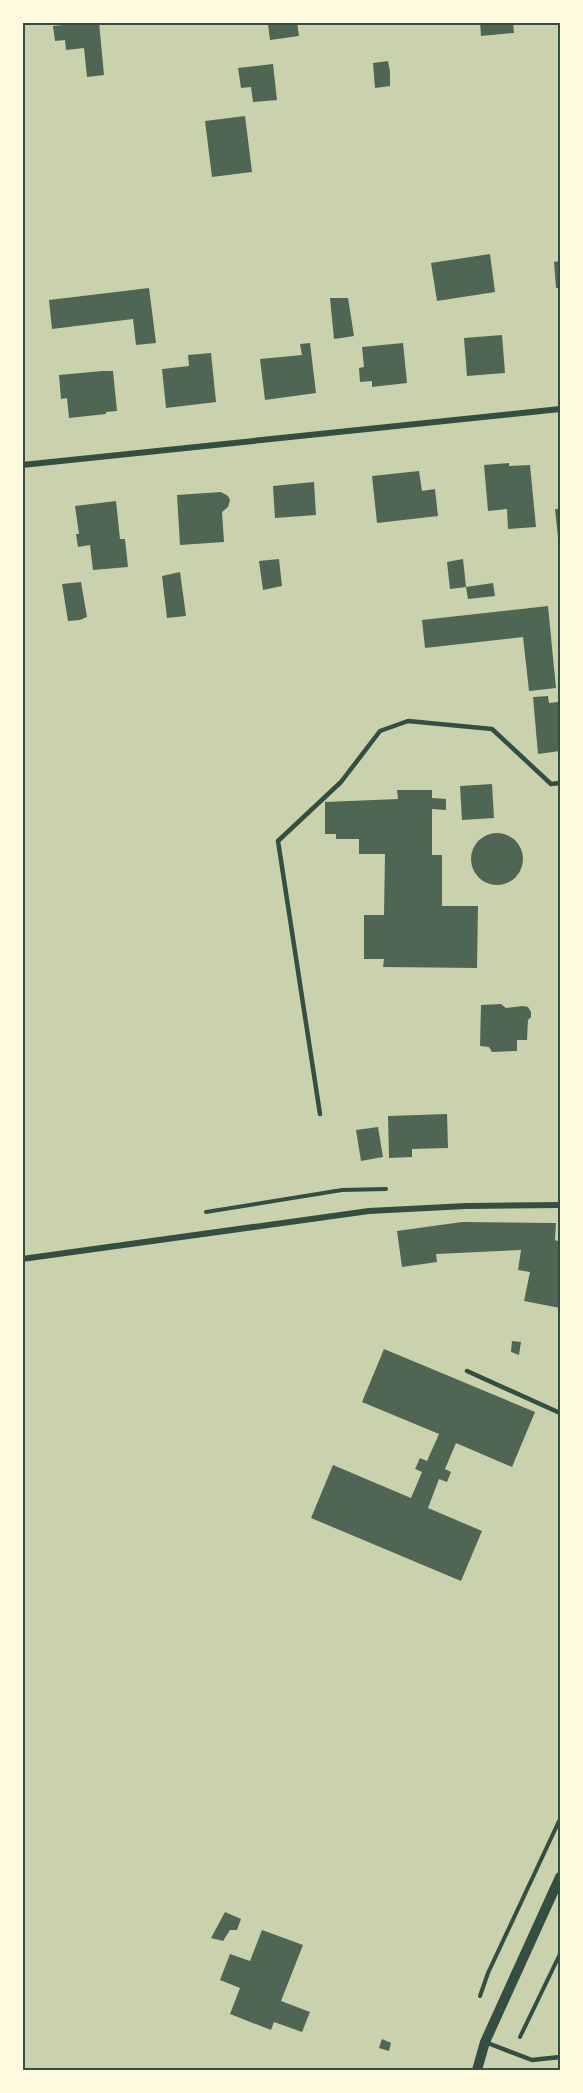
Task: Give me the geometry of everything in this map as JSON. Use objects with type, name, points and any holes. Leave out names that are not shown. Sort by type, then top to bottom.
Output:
[{"type":"street","points":[[22,465],[561,409]]},
{"type":"street","points":[[22,1259],[369,1211],[466,1206],[561,1205]]},
{"type":"street","points":[[477,2070],[485,2042],[561,1877]]},
{"type":"lane","points":[[320,1113],[278,841],[340,782],[380,731],[408,721],[492,729],[551,784],[561,783]]},
{"type":"lane","points":[[467,1371],[561,1413]]},
{"type":"lane","points":[[485,2042],[532,2060],[561,2057]]},
{"type":"path","points":[[520,2057],[520,2035],[561,1954]]},
{"type":"green space","points":[[23,23],[560,23],[560,2070],[23,2070]]},
{"type":"building","points":[[63,22],[99,22],[104,75],[87,77],[84,48],[66,50],[65,40],[55,41],[53,26],[63,25]]},
{"type":"building","points":[[297,22],[299,36],[270,40],[268,24]]},
{"type":"building","points":[[480,22],[513,22],[514,33],[481,36]]},
{"type":"building","points":[[388,61],[390,86],[375,88],[373,63]]},
{"type":"building","points":[[273,64],[277,100],[253,102],[251,87],[241,88],[238,68]]},
{"type":"building","points":[[245,116],[252,172],[212,177],[205,121]]},
{"type":"building","points":[[490,254],[495,292],[437,301],[431,263]]},
{"type":"building","points":[[560,261],[560,288],[556,288],[554,262]]},
{"type":"building","points":[[149,288],[156,343],[136,345],[133,319],[52,329],[49,300]]},
{"type":"building","points":[[330,298],[348,298],[354,336],[334,339]]},
{"type":"building","points":[[502,335],[505,373],[467,376],[464,338]]},
{"type":"building","points":[[310,343],[316,393],[265,400],[260,359],[302,355],[300,344]]},
{"type":"building","points":[[403,343],[407,383],[372,387],[372,381],[360,382],[359,368],[364,367],[362,347]]},
{"type":"building","points":[[211,353],[216,402],[166,408],[162,369],[189,366],[188,355]]},
{"type":"building","points":[[113,371],[117,411],[69,418],[67,398],[61,399],[59,375]]},
{"type":"building","points":[[509,463],[509,466],[530,465],[536,527],[508,529],[507,509],[488,511],[484,465]]},
{"type":"building","points":[[419,471],[422,491],[435,489],[438,516],[377,523],[372,476]]},
{"type":"building","points":[[314,482],[316,515],[275,518],[273,486]]},
{"type":"building","points":[[221,492],[230,500],[228,507],[222,512],[224,542],[180,545],[177,495]]},
{"type":"building","points":[[116,501],[120,539],[125,539],[128,567],[93,570],[90,545],[78,547],[76,534],[79,534],[75,506]]},
{"type":"building","points":[[555,509],[560,509],[560,547],[559,547]]},
{"type":"building","points":[[279,559],[282,586],[263,590],[259,561]]},
{"type":"building","points":[[463,559],[466,587],[450,589],[447,562]]},
{"type":"building","points":[[180,572],[186,616],[167,618],[162,576]]},
{"type":"building","points":[[81,582],[87,617],[68,621],[62,584]]},
{"type":"building","points":[[493,583],[495,596],[468,599],[466,587]]},
{"type":"building","points":[[548,606],[556,688],[529,691],[523,637],[425,648],[422,620]]},
{"type":"building","points":[[548,696],[549,703],[558,702],[560,751],[538,754],[533,697]]},
{"type":"building","points":[[492,784],[494,818],[462,820],[460,786]]},
{"type":"building","points":[[397,790],[432,790],[432,798],[446,799],[446,810],[432,809],[432,855],[442,855],[442,906],[478,906],[477,968],[383,967],[384,959],[364,959],[364,915],[384,915],[385,854],[359,854],[359,839],[336,839],[336,834],[325,834],[325,802],[398,799]]},
{"type":"building","points":[[497,833],[511,837],[519,845],[523,859],[519,873],[511,881],[497,885],[483,881],[475,873],[471,859],[475,845],[483,837]]},
{"type":"building","points":[[501,1004],[506,1008],[528,1007],[531,1012],[528,1020],[527,1040],[517,1040],[517,1051],[492,1052],[489,1047],[480,1046],[481,1005]]},
{"type":"building","points":[[447,1114],[448,1148],[412,1149],[412,1157],[389,1158],[388,1116]]},
{"type":"building","points":[[378,1127],[383,1157],[361,1161],[356,1130]]},
{"type":"building","points":[[462,1222],[556,1223],[555,1240],[560,1242],[560,1308],[524,1301],[530,1272],[518,1270],[521,1250],[436,1254],[437,1262],[402,1267],[397,1231]]},
{"type":"building","points":[[512,1341],[521,1342],[519,1355],[511,1352]]},
{"type":"building","points":[[384,1349],[535,1412],[512,1467],[456,1443],[445,1469],[451,1472],[447,1482],[439,1479],[428,1508],[482,1531],[461,1581],[311,1518],[333,1465],[411,1498],[422,1472],[415,1469],[420,1458],[427,1461],[439,1434],[362,1402]]},
{"type":"building","points":[[225,1912],[241,1919],[237,1930],[230,1930],[223,1941],[211,1938]]},
{"type":"building","points":[[262,1930],[303,1945],[281,2001],[310,2012],[302,2032],[274,2022],[271,2030],[230,2014],[240,1988],[220,1980],[230,1954],[250,1961]]},
{"type":"building","points":[[382,2039],[391,2043],[389,2051],[379,2048]]}]
